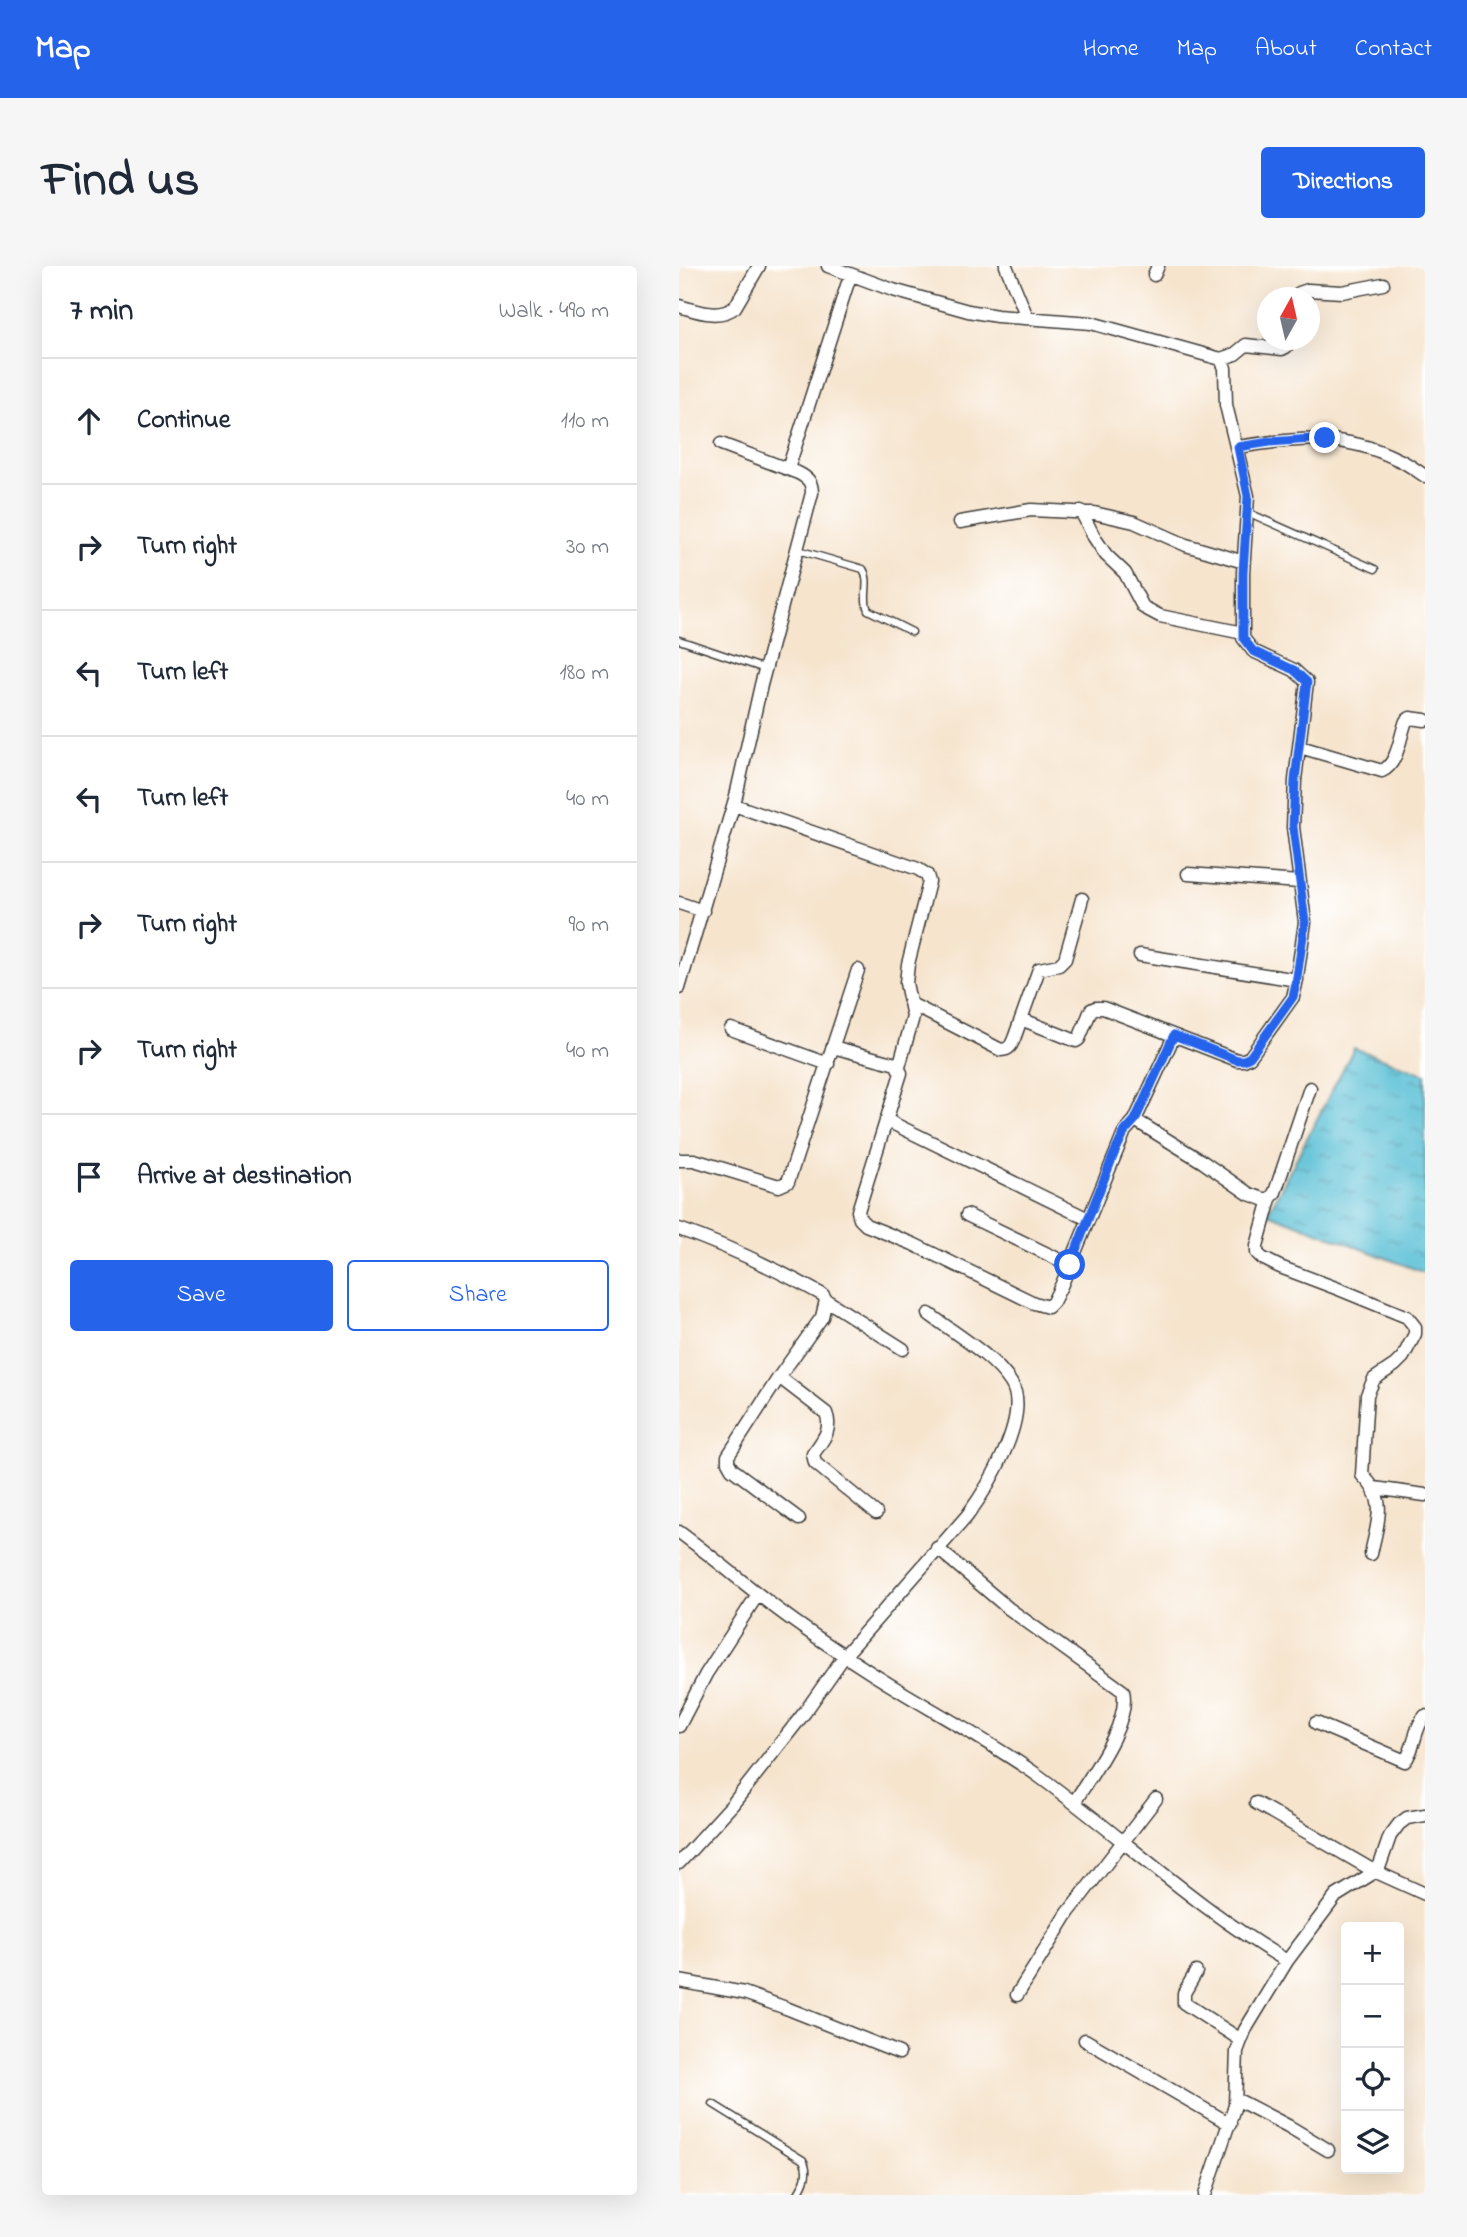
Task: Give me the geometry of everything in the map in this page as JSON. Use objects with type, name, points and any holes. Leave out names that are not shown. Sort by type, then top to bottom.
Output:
[{"type":"street","points":[[679,306],[703,313],[729,312],[735,307],[759,266]]},
{"type":"street","points":[[828,266],[851,276],[968,311],[997,316],[1091,323],[1221,359],[1225,368],[1226,405],[1248,496],[1243,633],[1247,645],[1253,651],[1294,670],[1307,682],[1293,827],[1305,922],[1297,980],[1293,997],[1250,1057],[1237,1060],[1103,1008],[1095,1007],[1091,1010],[1076,1041],[1021,1019]]},
{"type":"street","points":[[1006,266],[1027,317]]},
{"type":"street","points":[[788,469],[851,276]]},
{"type":"street","points":[[1320,291],[1342,292],[1383,284]]},
{"type":"street","points":[[1221,359],[1235,354],[1246,345],[1257,346]]},
{"type":"street","points":[[1238,447],[1300,439],[1347,441],[1399,459],[1425,476]]},
{"type":"street","points":[[679,988],[734,805],[765,669],[811,503],[812,484],[807,478],[721,444]]},
{"type":"street","points":[[960,522],[1031,510],[1081,512],[1134,522],[1186,545],[1244,562]]},
{"type":"street","points":[[1081,512],[1106,555],[1125,573],[1143,607],[1160,616],[1243,633]]},
{"type":"street","points":[[1300,747],[1382,771],[1388,769],[1393,762],[1406,721],[1410,718],[1425,720]]},
{"type":"street","points":[[734,805],[918,869],[927,875],[929,882],[908,964],[906,984],[912,1017],[899,1068]]},
{"type":"street","points":[[1188,874],[1300,882]]},
{"type":"street","points":[[911,1004],[1006,1050],[1011,1046],[1039,969],[1059,965],[1065,959],[1082,899]]},
{"type":"street","points":[[679,903],[702,911]]},
{"type":"street","points":[[1140,955],[1297,980]]},
{"type":"street","points":[[679,1160],[694,1160],[779,1186],[789,1182],[858,970]]},
{"type":"street","points":[[731,1029],[828,1064]]},
{"type":"street","points":[[833,1047],[896,1064],[901,1073],[858,1211],[860,1219],[866,1226],[913,1244],[1034,1303],[1048,1307],[1053,1302],[1070,1265],[1125,1131],[1135,1120],[1174,1035]]},
{"type":"street","points":[[1310,1088],[1275,1192],[1270,1199],[1257,1253],[1262,1258],[1407,1317],[1415,1327],[1415,1334],[1402,1357],[1374,1379],[1367,1395],[1361,1467],[1362,1475],[1378,1494],[1379,1506],[1371,1554]]},
{"type":"street","points":[[886,1120],[1088,1219]]},
{"type":"street","points":[[1135,1120],[1249,1194],[1270,1199]]},
{"type":"street","points":[[967,1215],[1070,1265]]},
{"type":"street","points":[[679,1229],[765,1263],[823,1295],[826,1300],[903,1349]]},
{"type":"street","points":[[799,1518],[732,1469],[728,1456],[822,1317],[826,1300]]},
{"type":"street","points":[[679,1863],[732,1805],[805,1712],[845,1655],[967,1516],[988,1485],[1010,1439],[1016,1394],[1012,1384],[1003,1373],[929,1314]]},
{"type":"street","points":[[779,1377],[828,1418],[826,1434],[813,1454],[815,1463],[876,1513]]},
{"type":"street","points":[[1374,1488],[1425,1495]]},
{"type":"street","points":[[679,1532],[758,1594],[845,1655],[980,1738],[1074,1803],[1248,1939],[1287,1961]]},
{"type":"street","points":[[937,1548],[1018,1616],[1123,1691],[1124,1709],[1114,1734],[1074,1803]]},
{"type":"street","points":[[680,1720],[712,1663],[758,1594]]},
{"type":"street","points":[[1316,1723],[1405,1761],[1420,1721],[1425,1716]]},
{"type":"street","points":[[1017,1995],[1068,1913],[1156,1799]]},
{"type":"street","points":[[1256,1803],[1374,1871],[1425,1894]]},
{"type":"street","points":[[1205,2195],[1236,2099],[1236,2061],[1241,2040],[1287,1961],[1336,1896],[1380,1865],[1390,1836],[1399,1824],[1407,1818],[1425,1815]]},
{"type":"street","points":[[1196,1972],[1184,1993],[1184,2003],[1241,2040]]},
{"type":"street","points":[[679,1981],[744,1993],[898,2053]]},
{"type":"street","points":[[1084,2040],[1230,2124]]},
{"type":"street","points":[[1236,2099],[1328,2150]]},
{"type":"lane","points":[[1247,512],[1375,569]]},
{"type":"lane","points":[[798,550],[863,569],[866,575],[865,603],[868,610],[912,632]]},
{"type":"lane","points":[[679,640],[765,669]]},
{"type":"lane","points":[[713,2104],[803,2160],[807,2167],[806,2178],[797,2195]]},
{"type":"water","points":[[1354,1048],[1425,1074],[1425,1273],[1268,1213]]},
{"type":"route","points":[[1070,1265],[1114,1154],[1125,1131],[1135,1120],[1174,1035],[1237,1060],[1244,1060],[1250,1057],[1293,997],[1305,922],[1293,827],[1295,780],[1308,689],[1304,676],[1253,651],[1243,638],[1243,573],[1248,496],[1238,447],[1325,438]]}]
